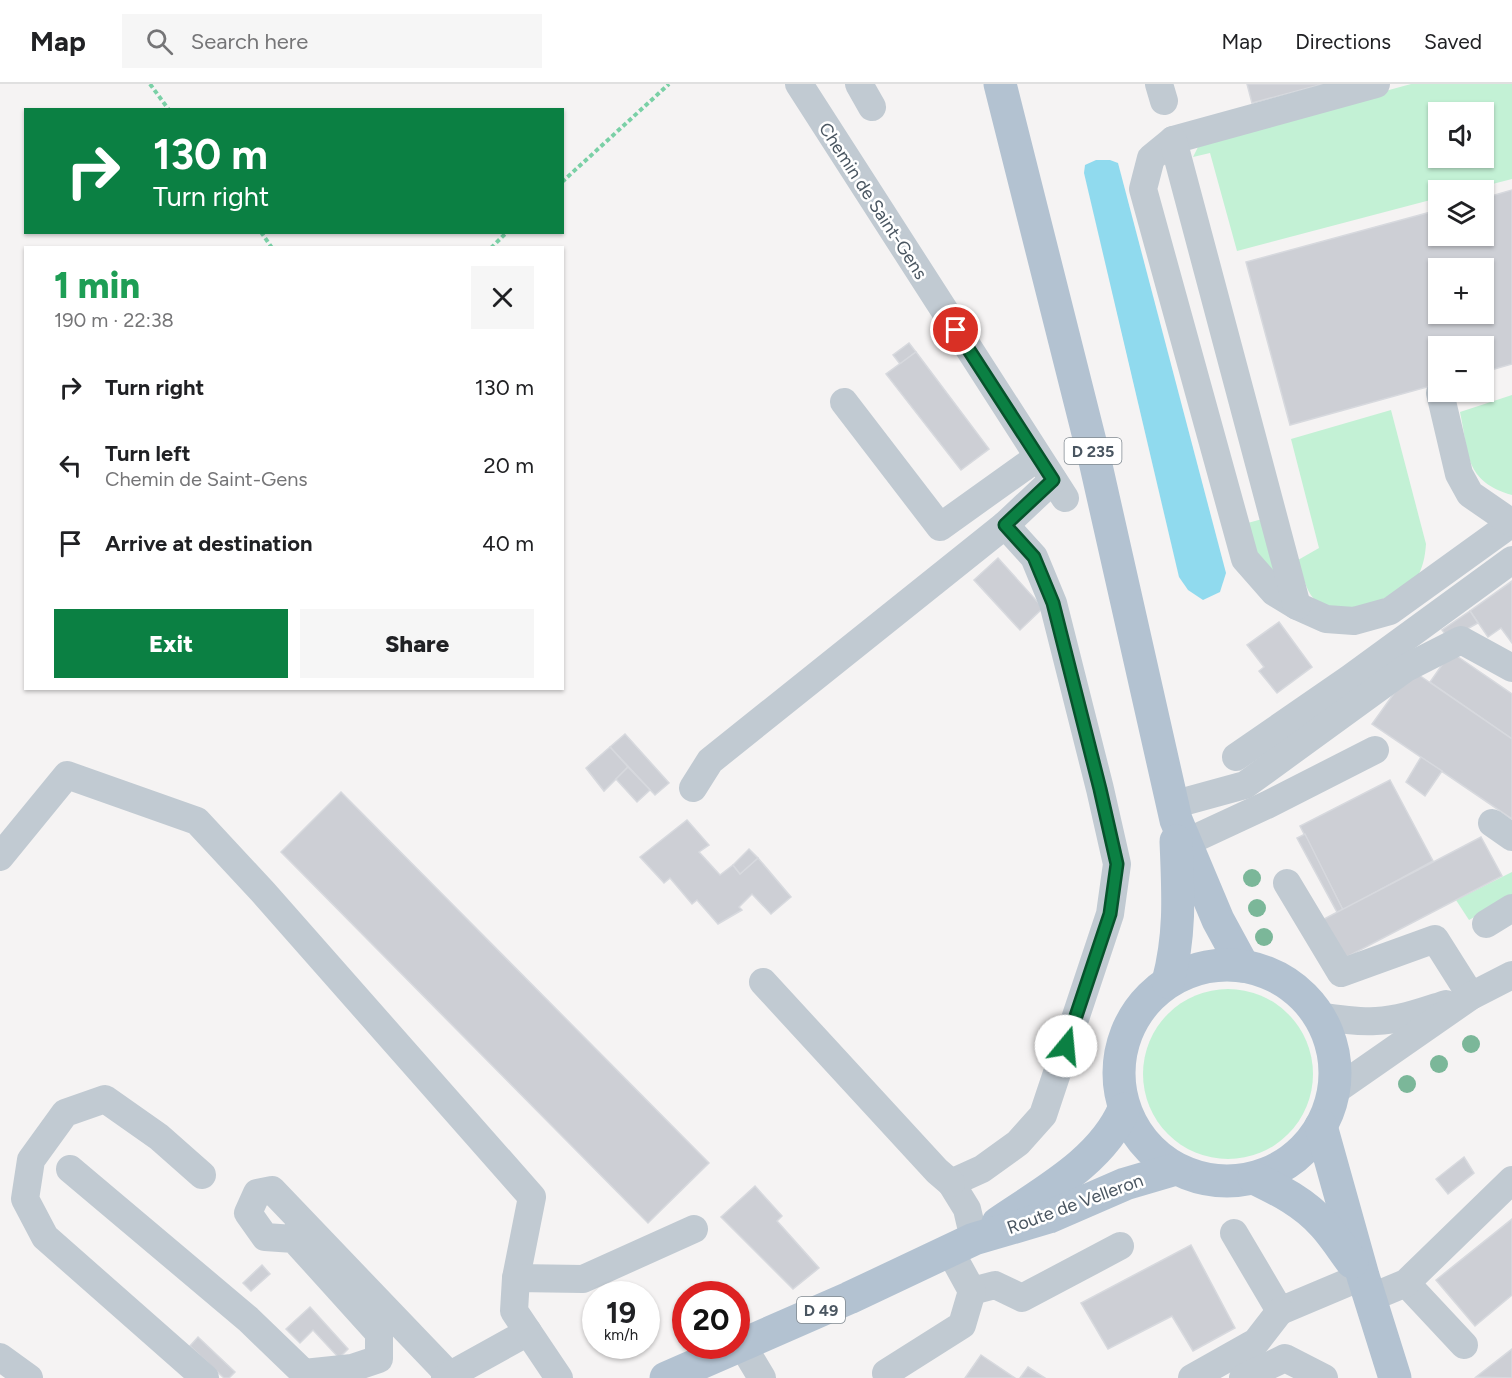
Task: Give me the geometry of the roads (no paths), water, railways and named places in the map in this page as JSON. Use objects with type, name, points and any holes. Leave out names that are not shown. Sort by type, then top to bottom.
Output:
[{"type":"main road","name":"D 235","points":[[1000,84],[1052,282],[1178,823],[1218,920],[1243,966]]},
{"type":"main road","name":"D 235","points":[[1168,982],[1175,955],[1179,917],[1178,823]]},
{"type":"main road","points":[[1217,965],[1243,966],[1272,975],[1299,992],[1318,1016],[1330,1040],[1335,1065],[1333,1092],[1329,1109],[1309,1144],[1275,1171],[1254,1178],[1227,1182],[1201,1179],[1176,1169],[1154,1154],[1136,1133],[1124,1109],[1118,1081],[1120,1052],[1135,1016],[1146,1000],[1168,982],[1191,971],[1217,965]]},
{"type":"main road","name":"Route de Velleron","points":[[962,1245],[1072,1171],[1104,1142],[1116,1127],[1124,1109]]},
{"type":"main road","points":[[1321,1126],[1366,1287],[1395,1378]]},
{"type":"main road","name":"Route de Velleron","points":[[750,1340],[849,1298],[962,1245],[1049,1217],[1125,1184],[1176,1169]]},
{"type":"main road","points":[[1254,1178],[1282,1191],[1323,1223],[1366,1287]]},
{"type":"main road","name":"Route de Velleron","points":[[666,1378],[708,1359]]},
{"type":"street","name":"Chemin de Saint-Gens","points":[[799,84],[1059,489],[1005,525]]},
{"type":"street","points":[[1376,84],[1173,140],[1151,159],[1143,189],[1245,559],[1274,592],[1326,619],[1354,621],[1390,611],[1512,523],[1470,494],[1459,474],[1442,402]]},
{"type":"street","points":[[1173,140],[1298,606]]},
{"type":"street","points":[[844,402],[940,527],[1038,457]]},
{"type":"street","points":[[693,788],[710,761],[1005,525],[1034,557],[1053,603],[1117,864],[1110,914],[1043,1116],[1018,1143],[982,1169],[951,1183]]},
{"type":"street","points":[[1236,757],[1349,680],[1512,560]]},
{"type":"street","points":[[1178,823],[1245,785],[1406,668],[1461,640],[1512,668]]},
{"type":"street","points":[[1178,823],[1267,805],[1375,750]]},
{"type":"street","points":[[0,857],[67,775],[198,821],[532,1197],[516,1278],[514,1311],[559,1378]]},
{"type":"street","points":[[1287,883],[1341,973],[1435,939],[1471,996]]},
{"type":"street","points":[[1486,924],[1512,908]]},
{"type":"street","points":[[1333,1092],[1471,996],[1512,975]]},
{"type":"street","points":[[763,982],[937,1171],[951,1183],[967,1209],[962,1245],[972,1291],[962,1324],[886,1373]]},
{"type":"street","points":[[1318,1016],[1352,1021],[1378,1021],[1411,1014],[1471,996]]},
{"type":"street","points":[[202,1175],[159,1137],[105,1099],[65,1113],[31,1160],[25,1199],[45,1237],[205,1378]]},
{"type":"street","points":[[70,1169],[248,1319],[304,1373],[352,1368],[379,1359],[379,1333],[294,1239],[266,1237],[248,1213],[257,1193],[272,1190],[449,1377],[528,1332]]},
{"type":"street","points":[[1192,1378],[1256,1342],[1280,1311],[1366,1287],[1406,1283],[1512,1180]]},
{"type":"street","points":[[516,1278],[583,1279],[694,1229]]},
{"type":"street","points":[[1234,1233],[1280,1311]]},
{"type":"street","points":[[972,1291],[995,1285],[1022,1298],[1119,1246]]},
{"type":"street","points":[[1406,1283],[1464,1345]]},
{"type":"street","points":[[0,1357],[29,1378]]},
{"type":"street","points":[[1243,1378],[1286,1358],[1324,1378]]},
{"type":"street","points":[[750,1359],[762,1378]]},
{"type":"water","points":[[1096,160],[1110,160],[1118,163],[1226,573],[1220,592],[1203,600],[1188,590],[1179,577],[1084,173],[1085,165]]}]
